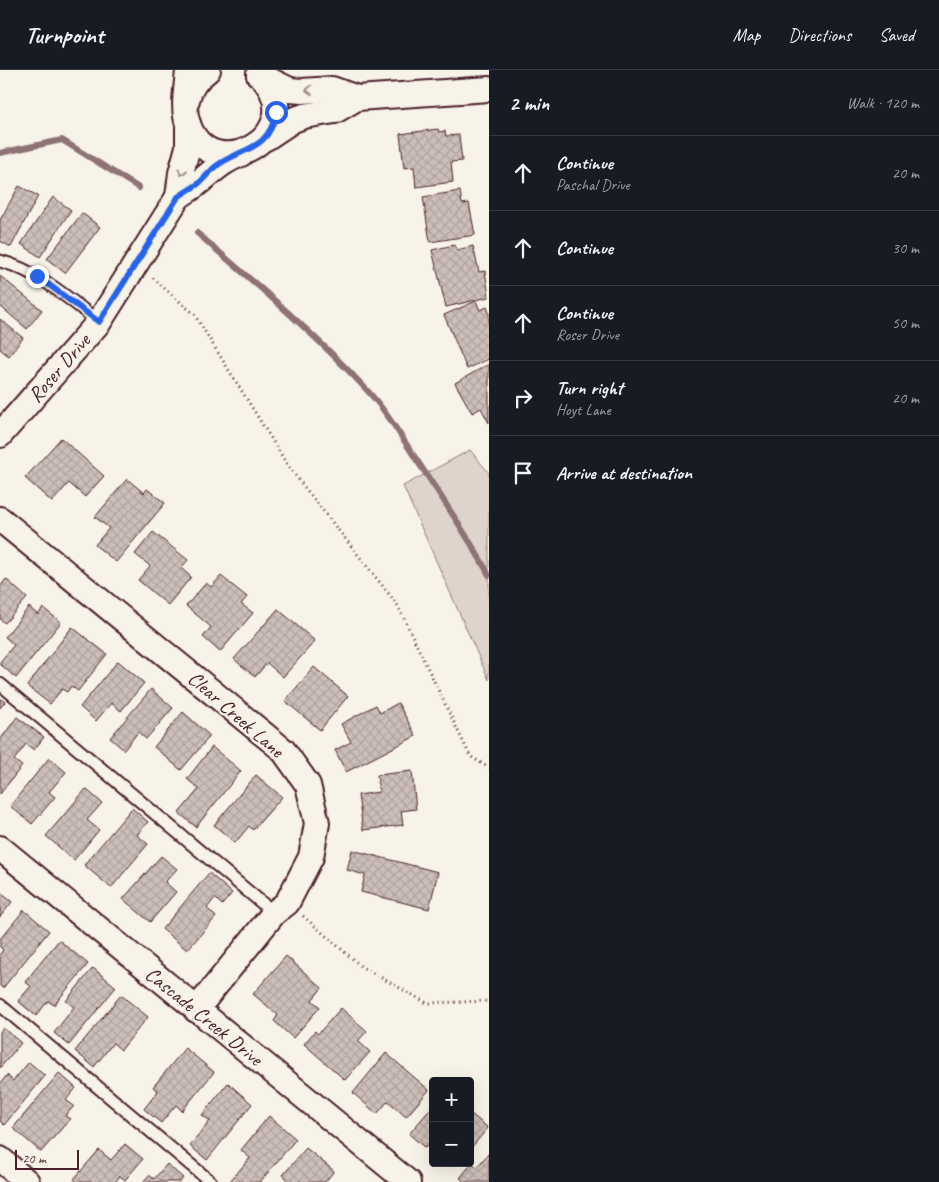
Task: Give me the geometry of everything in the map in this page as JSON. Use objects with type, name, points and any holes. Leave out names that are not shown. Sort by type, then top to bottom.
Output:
[{"type":"street","points":[[178,197],[181,173],[188,147],[188,70]]},
{"type":"street","points":[[208,70],[191,87],[187,115],[198,140],[211,150],[228,154],[247,152]]},
{"type":"street","points":[[256,72],[290,90],[332,89],[356,98],[489,89]]},
{"type":"street","points":[[256,72],[272,91],[275,104],[274,121],[266,138]]},
{"type":"street","points":[[178,197],[198,184],[222,163],[257,146],[293,120],[304,116],[335,112],[356,98]]},
{"type":"street","name":"Roser Drive","points":[[0,435],[99,322],[178,197]]},
{"type":"street","name":"Clear Creek Lane","points":[[0,519],[283,750],[308,785],[316,823],[311,857],[280,908],[196,1010]]},
{"type":"street","name":"Cascade Creek Drive","points":[[0,848],[408,1182]]},
{"type":"street","points":[[0,1159],[25,1181]]},
{"type":"lane","points":[[0,260],[37,276],[99,322]]},
{"type":"lane","points":[[0,684],[280,908]]},
{"type":"lane","points":[[0,1006],[211,1182]]},
{"type":"path","points":[[136,263],[194,314],[290,469],[397,604],[470,756],[489,768]]},
{"type":"path","points":[[280,908],[362,966],[427,1003],[489,1001]]},
{"type":"shaded area","points":[[470,450],[489,473],[489,680],[403,486]]},
{"type":"building","points":[[438,129],[439,132],[445,131],[446,136],[459,135],[462,161],[451,162],[453,182],[416,187],[414,167],[404,168],[400,134]]},
{"type":"building","points":[[19,186],[38,196],[11,247],[0,241],[0,220]]},
{"type":"building","points":[[460,191],[462,204],[469,203],[475,235],[430,242],[423,197]]},
{"type":"building","points":[[53,197],[71,210],[40,257],[21,244]]},
{"type":"building","points":[[82,213],[100,227],[65,273],[47,259]]},
{"type":"building","points":[[454,245],[457,250],[473,246],[479,272],[485,271],[489,297],[446,307],[432,250]]},
{"type":"building","points":[[0,276],[42,310],[27,329],[0,306]]},
{"type":"building","points":[[476,301],[480,310],[487,307],[489,313],[489,359],[467,369],[444,315]]},
{"type":"building","points":[[0,319],[23,338],[9,356],[0,349]]},
{"type":"building","points":[[489,364],[489,423],[481,408],[472,413],[455,383]]},
{"type":"building","points":[[61,438],[104,476],[85,497],[69,483],[52,502],[25,478]]},
{"type":"building","points":[[127,479],[144,493],[147,489],[165,503],[116,562],[95,545],[109,528],[95,517]]},
{"type":"building","points":[[153,532],[188,560],[181,568],[191,577],[168,605],[138,580],[150,566],[135,554]]},
{"type":"building","points":[[221,576],[247,597],[241,604],[253,613],[220,652],[203,637],[211,627],[186,606],[206,583],[211,587]]},
{"type":"building","points":[[6,579],[27,598],[5,623],[0,619],[0,587]]},
{"type":"building","points":[[29,607],[38,615],[43,608],[61,622],[16,678],[0,662],[14,645],[5,637]]},
{"type":"building","points":[[278,609],[315,641],[283,677],[267,663],[255,677],[234,659]]},
{"type":"building","points":[[72,627],[107,654],[78,691],[71,686],[67,692],[62,689],[50,704],[27,686]]},
{"type":"building","points":[[118,661],[144,683],[121,711],[111,703],[96,721],[80,707]]},
{"type":"building","points":[[314,667],[348,696],[320,730],[285,701]]},
{"type":"building","points":[[151,689],[173,708],[146,739],[138,732],[124,750],[110,738]]},
{"type":"building","points":[[0,698],[5,702],[0,708]]},
{"type":"building","points":[[398,703],[416,736],[346,772],[335,750],[351,742],[341,724],[376,705],[380,713]]},
{"type":"building","points":[[183,712],[210,736],[181,770],[154,747]]},
{"type":"building","points":[[17,717],[44,737],[34,750],[26,744],[14,760],[22,766],[0,794],[0,740]]},
{"type":"building","points":[[212,747],[241,771],[196,827],[179,813],[199,789],[187,779]]},
{"type":"building","points":[[49,758],[66,772],[49,792],[55,797],[32,824],[10,806]]},
{"type":"building","points":[[412,771],[416,809],[401,811],[403,825],[363,830],[358,795],[379,792],[377,775]]},
{"type":"building","points":[[256,775],[282,797],[253,830],[249,826],[235,843],[214,825]]},
{"type":"building","points":[[86,789],[102,803],[87,820],[99,830],[74,860],[46,836]]},
{"type":"building","points":[[132,808],[148,822],[137,835],[148,844],[111,888],[84,865]]},
{"type":"building","points":[[352,850],[438,872],[429,909],[361,892],[365,875],[347,870]]},
{"type":"building","points":[[161,856],[177,869],[165,882],[176,892],[150,922],[123,899]]},
{"type":"building","points":[[209,873],[232,893],[222,905],[215,898],[207,908],[216,917],[187,950],[162,929]]},
{"type":"building","points":[[0,892],[12,902],[0,917]]},
{"type":"building","points":[[24,910],[49,931],[3,988],[0,986],[0,954],[3,950],[0,947],[0,939]]},
{"type":"building","points":[[59,940],[88,964],[54,1005],[48,1001],[36,1016],[18,1001],[31,986],[25,982]]},
{"type":"building","points":[[286,956],[322,988],[312,1000],[320,1007],[293,1038],[274,1021],[278,1015],[253,994]]},
{"type":"building","points":[[93,968],[116,987],[69,1045],[54,1033],[74,1007],[66,1001]]},
{"type":"building","points":[[121,995],[148,1017],[121,1050],[113,1043],[94,1067],[75,1051]]},
{"type":"building","points":[[341,1008],[367,1031],[358,1041],[370,1052],[345,1080],[304,1044],[315,1031],[318,1034]]},
{"type":"building","points":[[3,1028],[21,1043],[0,1068],[0,1032]]},
{"type":"building","points":[[185,1048],[214,1072],[182,1111],[176,1105],[161,1123],[144,1109],[158,1091],[153,1087]]},
{"type":"building","points":[[386,1053],[429,1090],[406,1117],[388,1101],[377,1114],[353,1093]]},
{"type":"building","points":[[29,1062],[45,1076],[4,1125],[0,1121],[0,1084],[7,1075],[13,1081]]},
{"type":"building","points":[[59,1073],[76,1088],[66,1100],[74,1106],[65,1116],[70,1119],[41,1152],[13,1128]]},
{"type":"building","points":[[228,1083],[252,1104],[207,1160],[190,1146],[210,1121],[202,1115]]},
{"type":"building","points":[[429,1111],[429,1144],[425,1148],[409,1134]]},
{"type":"building","points":[[269,1116],[296,1139],[260,1182],[230,1181],[250,1158],[241,1150]]},
{"type":"building","points":[[474,1116],[488,1128],[474,1144]]},
{"type":"building","points":[[125,1144],[143,1159],[125,1180],[120,1176],[115,1182],[77,1182],[74,1179],[99,1150],[111,1160]]},
{"type":"building","points":[[306,1148],[334,1171],[325,1182],[290,1182],[283,1175]]},
{"type":"building","points":[[489,1153],[489,1182],[465,1182],[460,1178],[469,1167],[474,1167],[474,1165],[477,1167]]},
{"type":"building","points":[[167,1164],[183,1178],[180,1182],[143,1182],[149,1175],[154,1179]]},
{"type":"waterway","points":[[0,153],[62,140],[139,188]]},
{"type":"waterway","points":[[197,233],[304,328],[345,367],[379,404],[453,515],[489,575]]},
{"type":"route","points":[[37,276],[99,322],[178,197],[198,184],[215,167],[257,146],[266,138],[271,130],[276,112]]}]
